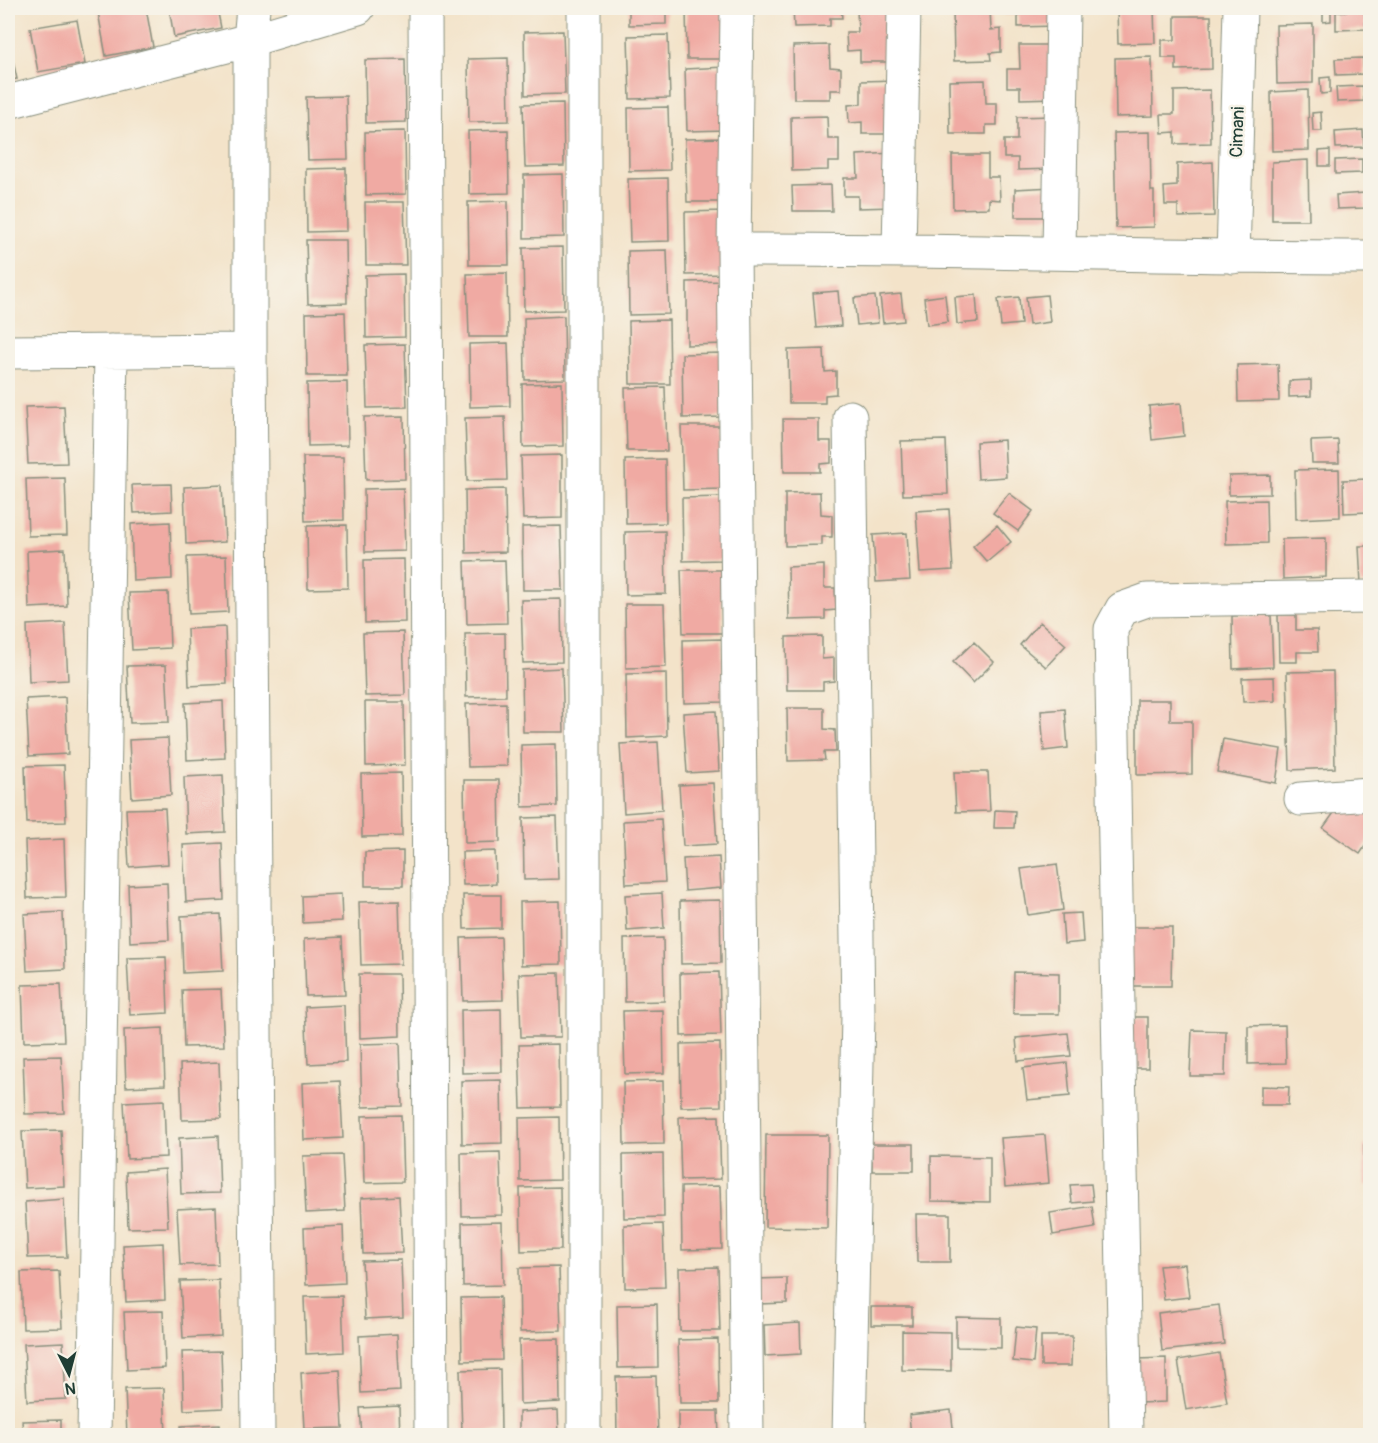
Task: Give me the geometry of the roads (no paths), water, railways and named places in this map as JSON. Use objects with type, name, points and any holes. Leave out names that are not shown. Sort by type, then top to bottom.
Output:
[{"type":"street","points":[[253,8],[250,40],[250,350],[258,1436]]},
{"type":"street","points":[[8,102],[250,40],[358,8]]},
{"type":"street","points":[[425,8],[431,1436]]},
{"type":"street","points":[[584,8],[584,1436]]},
{"type":"street","points":[[737,8],[734,250],[747,1436]]},
{"type":"street","points":[[899,249],[904,8]]},
{"type":"street","points":[[1059,252],[1063,8]]},
{"type":"street","name":"Cimani","points":[[1233,257],[1240,8]]},
{"type":"street","points":[[734,250],[899,249],[1233,257],[1371,257]]},
{"type":"street","points":[[8,352],[250,350]]},
{"type":"street","points":[[94,1436],[111,351]]},
{"type":"street","points":[[849,1436],[858,1015],[850,417]]},
{"type":"street","points":[[1126,1436],[1111,629],[1122,609],[1147,600],[1371,597]]},
{"type":"street","points":[[1301,799],[1371,794]]}]
